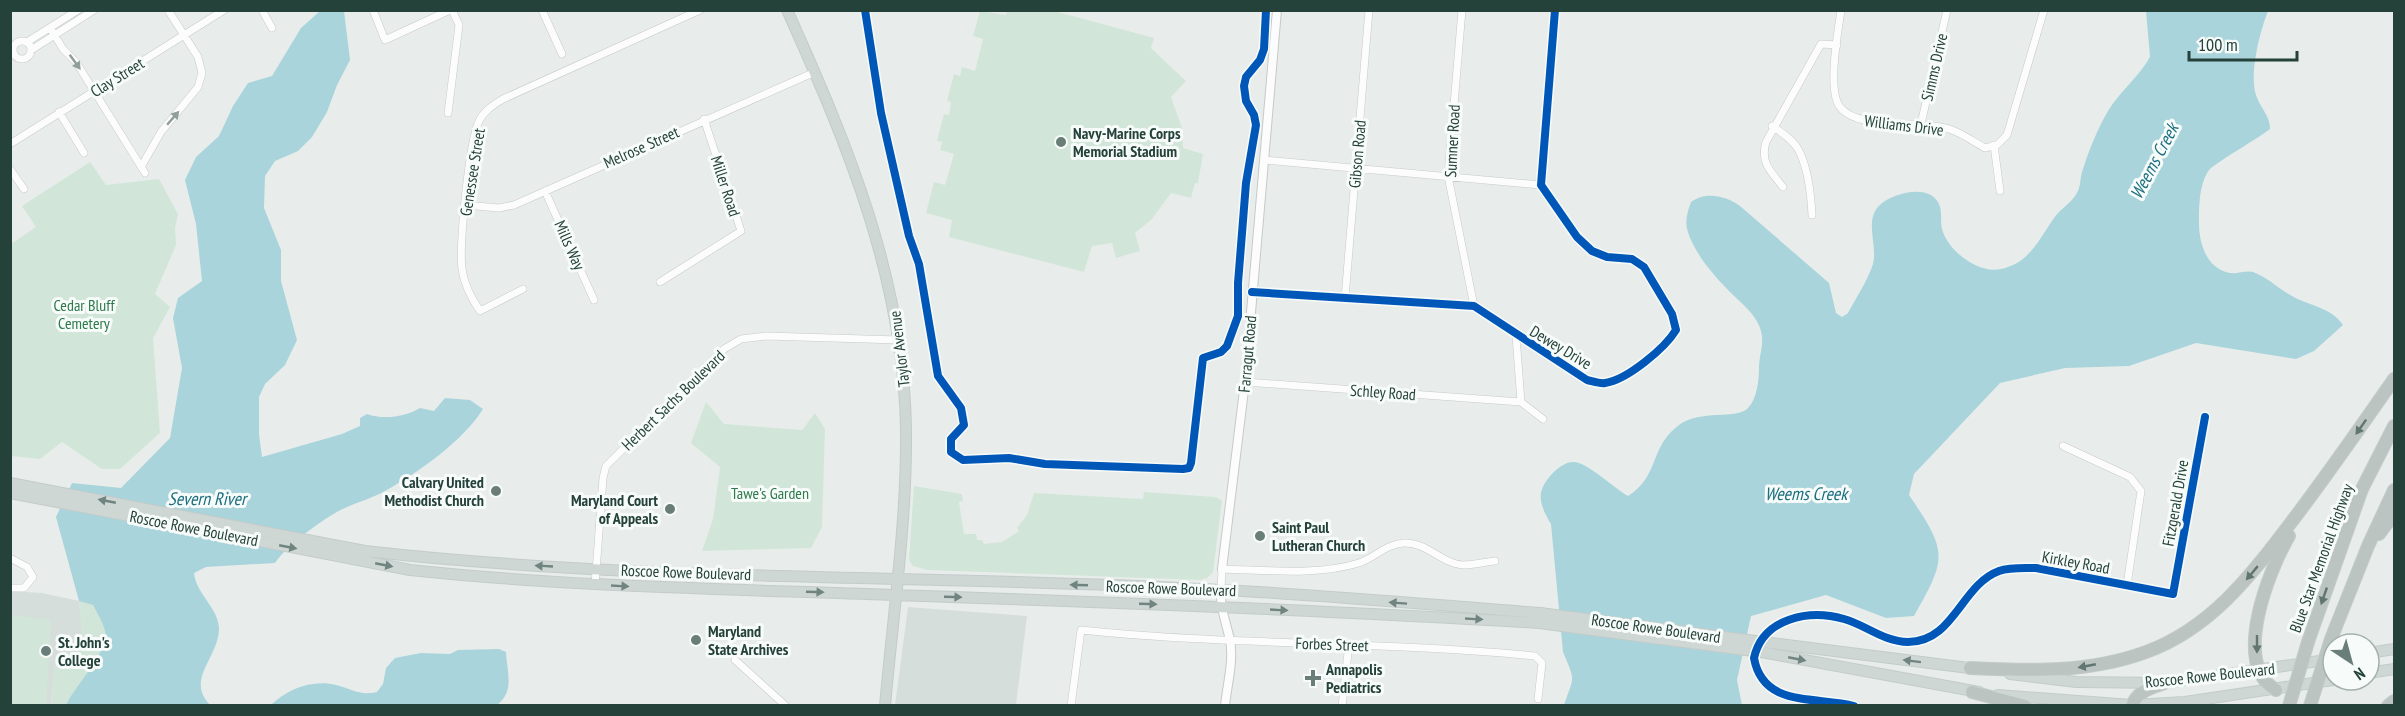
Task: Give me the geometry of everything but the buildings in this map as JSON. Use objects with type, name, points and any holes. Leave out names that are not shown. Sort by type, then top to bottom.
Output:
[{"type":"highway","points":[[2276,690],[2262,678],[2259,671],[2258,620],[2268,578],[2288,537],[2326,476],[2394,379]]},
{"type":"highway","name":"Blue Star Memorial Highway","points":[[2289,705],[2308,642],[2362,489],[2394,426]]},
{"type":"highway","points":[[1970,668],[2036,671],[2077,668],[2122,659],[2174,639],[2204,620],[2233,594],[2326,476]]},
{"type":"highway","points":[[2310,705],[2331,639],[2368,546],[2394,490]]},
{"type":"highway","points":[[2368,546],[2394,514]]},
{"type":"highway","points":[[2132,705],[2135,697],[2165,683]]},
{"type":"highway","points":[[1972,692],[2025,705]]},
{"type":"highway","points":[[2388,705],[2394,701]]},
{"type":"main road","name":"Taylor Avenue","points":[[788,10],[849,153],[876,233],[888,275],[899,340],[906,431],[885,705]]},
{"type":"main road","name":"Roscoe Rowe Boulevard","points":[[10,483],[25,490],[328,549],[410,570],[594,585],[1539,618]]},
{"type":"main road","points":[[10,493],[25,490]]},
{"type":"main road","name":"Roscoe Rowe Boulevard","points":[[328,549],[595,568],[1221,590],[1539,618],[1762,647],[1970,668],[2076,682],[2165,683],[2321,661]]},
{"type":"main road","name":"Roscoe Rowe Boulevard","points":[[1762,647],[1972,692],[2132,705],[2185,702],[2321,682]]},
{"type":"street","points":[[78,10],[52,31],[24,58],[14,54],[16,43],[27,42],[52,31],[94,10]]},
{"type":"street","points":[[52,31],[94,91],[143,170],[161,132],[198,87],[202,73],[198,57],[168,10]]},
{"type":"street","name":"Clay Street","points":[[10,144],[224,10]]},
{"type":"street","points":[[262,10],[272,28]]},
{"type":"street","points":[[374,10],[385,40],[451,10],[459,25],[448,113]]},
{"type":"street","points":[[542,10],[562,54]]},
{"type":"street","name":"Genessee Street","points":[[523,289],[480,311],[471,298],[462,268],[465,205],[475,133],[485,112],[493,105],[700,10]]},
{"type":"street","name":"Farragut Road","points":[[1221,590],[1245,382],[1277,10]]},
{"type":"street","name":"Gibson Road","points":[[1345,298],[1369,10]]},
{"type":"street","name":"Sumner Road","points":[[1462,10],[1448,176],[1474,306]]},
{"type":"street","points":[[1264,160],[1541,185],[1555,10]]},
{"type":"street","name":"Williams Drive","points":[[1841,10],[1834,89],[1840,107],[1858,120],[1921,124],[1952,130],[1984,147],[1994,145]]},
{"type":"street","name":"Simms Drive","points":[[1921,124],[1947,10]]},
{"type":"street","points":[[2000,191],[1994,145],[2007,135],[2044,10]]},
{"type":"street","points":[[27,42],[31,50]]},
{"type":"street","points":[[1783,187],[1767,168],[1762,155],[1772,126],[1821,44],[1837,45]]},
{"type":"street","name":"Melrose Street","points":[[465,205],[499,208],[514,205],[704,119],[815,72]]},
{"type":"street","points":[[59,112],[84,153]]},
{"type":"street","name":"Miller Road","points":[[660,282],[741,231],[704,119]]},
{"type":"street","points":[[1772,126],[1798,149],[1811,195],[1812,215]]},
{"type":"street","points":[[10,169],[24,189]]},
{"type":"street","name":"Dewey Drive","points":[[1474,306],[1516,336],[1587,380],[1604,383],[1623,376],[1668,344],[1676,330],[1672,314],[1644,267],[1632,259],[1607,257],[1592,251],[1577,237],[1541,185]]},
{"type":"street","name":"Mills Way","points":[[545,190],[594,300]]},
{"type":"street","points":[[1252,292],[1474,306]]},
{"type":"street","name":"Herbert Sachs Boulevard","points":[[594,585],[603,477],[606,466],[724,349],[741,339],[766,336],[899,340]]},
{"type":"street","points":[[1516,336],[1521,402],[1543,419]]},
{"type":"street","name":"Schley Road","points":[[1245,382],[1521,402]]},
{"type":"street","name":"Fitzgerald Drive","points":[[2173,594],[2205,417]]},
{"type":"street","points":[[2062,446],[2130,477],[2141,491],[2127,585]]},
{"type":"street","points":[[1222,569],[1322,569],[1358,563],[1375,556],[1390,544],[1408,543],[1428,548],[1463,565],[1495,561]]},
{"type":"street","points":[[10,558],[27,567],[33,577],[30,585],[24,588],[10,588]]},
{"type":"street","name":"Kirkley Road","points":[[1854,705],[1825,703],[1780,694],[1761,679],[1754,658],[1756,647],[1770,629],[1792,619],[1824,616],[1855,623],[1892,640],[1918,642],[1940,631],[1979,584],[2000,570],[2036,568],[2173,594]]},
{"type":"street","points":[[1221,590],[1221,607],[1230,641],[1225,705]]},
{"type":"street","name":"Forbes Street","points":[[1071,705],[1081,630],[1230,641],[1461,649],[1535,656],[1542,663],[1538,699]]},
{"type":"street","points":[[1342,705],[1350,644]]},
{"type":"street","points":[[735,660],[786,705]]},
{"type":"shaded area","name":"St. John's College","points":[[10,591],[42,593],[79,601],[84,645],[76,660],[56,658],[51,705],[11,705]]},
{"type":"shaded area","points":[[908,607],[1027,616],[1016,705],[895,705]]},
{"type":"green space","name":"Navy-Marine Corps Memorial Stadium","points":[[980,11],[1006,15],[1007,11],[1054,11],[1154,38],[1151,48],[1186,81],[1171,97],[1182,128],[1183,148],[1203,154],[1198,183],[1195,183],[1191,198],[1171,193],[1152,219],[1135,233],[1140,251],[1116,258],[1112,243],[1092,246],[1084,272],[949,237],[952,220],[926,213],[934,182],[945,185],[954,154],[940,150],[942,142],[937,141],[944,114],[949,115],[951,102],[947,101],[954,74],[960,76],[962,67],[975,71],[983,39],[973,36]]},
{"type":"green space","name":"Cedar Bluff Cemetery","points":[[90,162],[106,185],[159,179],[178,214],[175,228],[176,245],[155,294],[170,307],[153,338],[160,433],[120,469],[102,469],[62,442],[40,459],[11,456],[11,244],[36,227],[22,206]]},
{"type":"green space","name":"Tawe's Garden","points":[[706,402],[724,424],[802,430],[815,413],[825,429],[822,527],[811,548],[702,551],[713,519],[720,467],[691,443]]},
{"type":"green space","points":[[914,486],[962,494],[963,501],[959,502],[964,534],[976,534],[977,540],[982,540],[984,544],[1002,542],[1019,531],[1017,528],[1027,515],[1034,493],[1143,499],[1144,492],[1216,497],[1222,501],[1213,572],[1207,578],[1200,580],[927,570],[913,566],[909,560]]},
{"type":"green space","points":[[79,601],[93,605],[104,628],[105,640],[97,659],[66,705],[51,706],[56,657],[76,660],[84,645]]},
{"type":"green space","points":[[11,615],[51,620],[46,705],[11,705]]},
{"type":"water","name":"Severn River","points":[[320,11],[344,11],[350,60],[327,112],[312,137],[298,151],[275,161],[265,176],[264,208],[281,250],[281,281],[297,340],[285,365],[265,384],[259,397],[259,434],[262,457],[342,434],[360,426],[360,418],[367,414],[394,417],[420,408],[434,411],[445,398],[470,400],[483,409],[475,421],[452,444],[426,465],[398,484],[329,517],[298,540],[275,563],[206,567],[194,573],[199,588],[218,620],[219,628],[218,639],[202,677],[203,695],[210,705],[66,705],[97,659],[105,640],[105,631],[93,605],[79,601],[56,517],[72,483],[121,488],[170,438],[182,368],[173,318],[178,298],[202,281],[196,224],[185,180],[196,157],[219,136],[233,106],[248,83],[272,76],[301,28]]},
{"type":"water","name":"Weems Creek","points":[[2146,11],[2268,11],[2259,41],[2254,86],[2270,129],[2209,170],[2200,196],[2201,239],[2210,261],[2222,271],[2258,274],[2292,296],[2332,314],[2343,325],[2314,351],[2296,359],[2196,343],[2129,366],[2065,368],[2000,383],[1914,474],[1909,495],[1931,529],[1939,554],[1933,580],[1914,616],[1886,618],[1826,595],[1751,616],[1737,680],[1742,705],[1564,705],[1572,674],[1563,652],[1551,524],[1541,501],[1542,488],[1545,483],[1563,465],[1573,462],[1593,470],[1628,496],[1645,480],[1663,443],[1679,425],[1697,417],[1743,412],[1754,400],[1757,389],[1762,344],[1761,330],[1750,312],[1718,279],[1694,246],[1686,226],[1691,202],[1703,197],[1716,196],[1740,206],[1829,283],[1836,313],[1842,317],[1848,313],[1873,264],[1872,224],[1876,210],[1887,200],[1902,194],[1919,192],[1933,196],[1940,205],[1945,237],[1957,253],[1965,259],[1992,270],[2011,266],[2027,256],[2057,214],[2076,195],[2088,154],[2104,118],[2150,57]]},
{"type":"water","points":[[499,649],[506,652],[509,681],[503,700],[497,705],[271,705],[293,690],[318,683],[336,685],[361,693],[377,692],[383,684],[386,668],[395,658],[421,653],[450,654],[458,650]]},
{"type":"cycle path","points":[[865,10],[881,113],[909,236],[919,264],[938,376],[961,408],[964,425],[951,439],[951,452],[963,460],[1009,458],[1045,464],[1183,469],[1189,468],[1191,463],[1203,358],[1221,352],[1227,346],[1238,316],[1238,283],[1246,183],[1256,125],[1254,115],[1246,101],[1244,86],[1246,77],[1260,60],[1264,49],[1266,10]]},
{"type":"cycle path","points":[[1252,292],[1474,306],[1587,380],[1598,383],[1614,381],[1624,376],[1655,354],[1676,330],[1672,314],[1644,267],[1632,259],[1607,257],[1592,251],[1577,237],[1541,185],[1555,10]]},
{"type":"cycle path","points":[[1854,706],[1808,700],[1780,693],[1768,685],[1759,674],[1754,658],[1759,644],[1777,625],[1803,616],[1816,615],[1844,619],[1899,641],[1924,640],[1947,623],[1986,578],[1999,571],[2012,568],[2036,568],[2173,594],[2205,417]]},
{"type":"place","name":"Navy-Marine Corps Memorial Stadium","points":[[1061,142]]},
{"type":"place","name":"Calvary United Methodist Church","points":[[496,491]]},
{"type":"place","name":"Maryland Court of Appeals","points":[[670,509]]},
{"type":"place","name":"Saint Paul Lutheran Church","points":[[1260,536]]},
{"type":"place","name":"Maryland State Archives","points":[[696,640]]},
{"type":"place","name":"St. John's College","points":[[46,651]]},
{"type":"place","name":"Annapolis Pediatrics","points":[[1313,678]]}]
